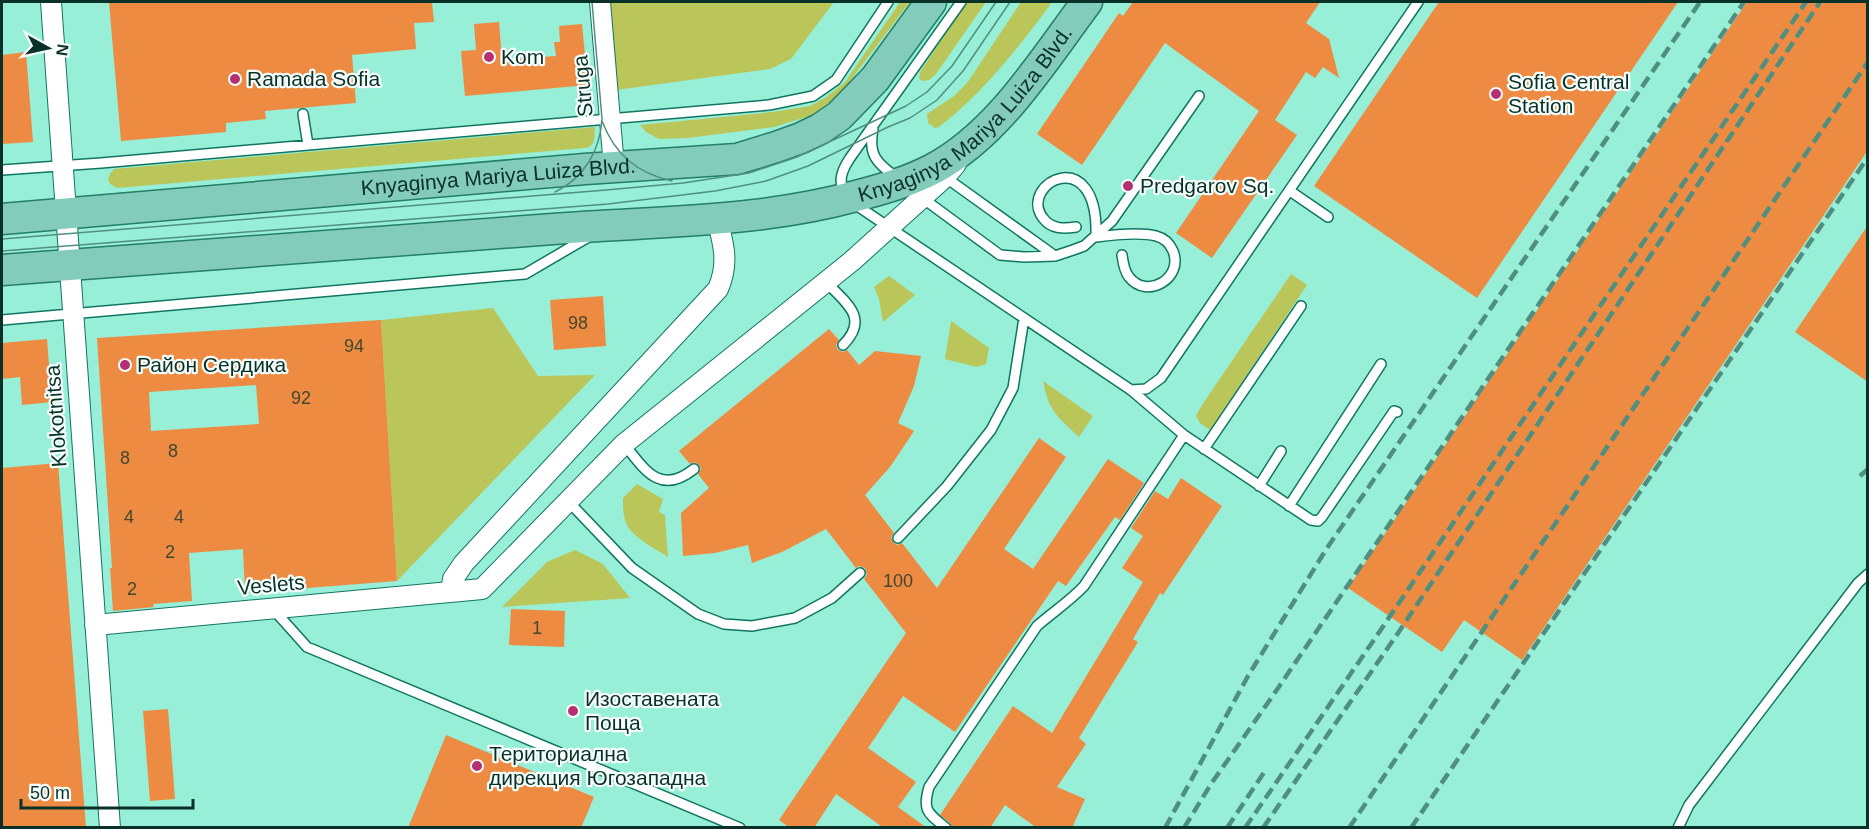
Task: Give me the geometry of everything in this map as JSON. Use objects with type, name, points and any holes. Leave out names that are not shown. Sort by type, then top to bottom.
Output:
[{"type":"main road","name":"Knyaginya Mariya Luiza Blvd.","points":[[2,219],[614,167],[737,159],[776,147],[820,129],[846,109],[875,79],[931,2]]},
{"type":"main road","name":"Knyaginya Mariya Luiza Blvd.","points":[[2,270],[717,219],[778,212],[846,199],[913,190],[937,167],[979,137],[1020,91],[1088,2]]},
{"type":"street","name":"Klokotnitsa","points":[[51,2],[110,828]]},
{"type":"street","name":"Struga","points":[[600,2],[614,167]]},
{"type":"street","name":"Veslets","points":[[95,625],[484,588],[624,444],[826,282],[890,227],[913,190],[945,177],[979,137]]},
{"type":"street","points":[[451,592],[453,579],[464,563],[718,290],[724,276],[725,264],[723,242],[717,219]]},
{"type":"lane","points":[[2,170],[770,105],[813,96],[836,80],[888,2]]},
{"type":"lane","points":[[961,2],[844,167],[840,185],[846,199],[1131,390],[1184,435],[1311,520],[1318,521],[1322,518],[1394,411],[1397,412]]},
{"type":"lane","points":[[1131,390],[1146,388],[1161,378],[1419,2]]},
{"type":"lane","points":[[874,124],[871,148],[874,157],[886,170],[1000,255],[1055,256],[1084,246],[1112,221],[1199,96]]},
{"type":"lane","points":[[303,114],[308,145]]},
{"type":"lane","points":[[945,177],[1055,256]]},
{"type":"lane","points":[[1077,227],[1050,225],[1040,214],[1040,193],[1052,181],[1075,179],[1086,188],[1095,213],[1096,237]]},
{"type":"lane","points":[[1290,191],[1328,217]]},
{"type":"lane","name":"Knyaginya Mariya Luiza Blvd.","points":[[2,320],[525,274],[610,225]]},
{"type":"lane","points":[[1096,237],[1158,236],[1170,245],[1175,264],[1170,277],[1164,282],[1145,287],[1128,277],[1122,255]]},
{"type":"lane","points":[[826,282],[853,310],[856,318],[854,331],[843,345]]},
{"type":"lane","points":[[1204,449],[1301,306]]},
{"type":"lane","points":[[898,538],[947,486],[991,430],[1013,388],[1024,318]]},
{"type":"lane","points":[[1289,506],[1381,364]]},
{"type":"lane","points":[[946,828],[928,813],[925,801],[929,787],[1037,626],[1072,599],[1084,586],[1184,435]]},
{"type":"lane","points":[[624,444],[645,470],[660,480],[675,481],[694,469]]},
{"type":"lane","points":[[1259,486],[1281,451]]},
{"type":"lane","points":[[568,501],[632,568],[698,614],[724,624],[752,626],[795,618],[832,598],[860,573]]},
{"type":"lane","points":[[1678,828],[1689,805],[1868,574]]},
{"type":"lane","points":[[273,609],[308,647],[740,828]]},
{"type":"green space","points":[[609,2],[834,2],[791,59],[770,69],[616,90]]},
{"type":"green space","points":[[900,2],[910,2],[840,94],[813,115],[774,127],[688,138],[659,139],[646,132],[640,125],[773,112],[810,106],[825,98],[845,82]]},
{"type":"green space","points":[[966,2],[986,2],[936,74],[929,80],[922,81],[919,78],[920,72]]},
{"type":"green space","points":[[1021,2],[1052,2],[1014,52],[970,100],[939,127],[935,128],[928,123],[927,114],[954,96],[967,83]]},
{"type":"green space","points":[[595,127],[593,143],[585,148],[117,188],[110,184],[108,179],[114,169]]},
{"type":"green space","points":[[1291,274],[1307,285],[1210,430],[1200,423],[1196,416],[1200,408]]},
{"type":"green space","points":[[889,276],[915,295],[883,322],[879,299],[874,287]]},
{"type":"green space","points":[[493,308],[538,376],[595,375],[397,581],[381,320]]},
{"type":"green space","points":[[951,321],[989,348],[986,364],[977,367],[945,359]]},
{"type":"green space","points":[[1043,381],[1093,416],[1079,437],[1051,407]]},
{"type":"green space","points":[[637,484],[663,499],[659,512],[665,515],[668,557],[636,536],[626,524],[623,498]]},
{"type":"green space","points":[[575,550],[603,564],[630,598],[502,607],[547,562]]},
{"type":"building","name":"Ramada Sofia","points":[[109,2],[432,2],[434,22],[414,23],[416,49],[352,55],[356,103],[265,111],[266,119],[226,123],[226,132],[121,141]]},
{"type":"building","points":[[1133,2],[1320,2],[1306,23],[1329,39],[1339,78],[1323,67],[1315,78],[1306,72],[1275,120],[1297,135],[1212,258],[1176,233],[1259,111],[1165,43],[1082,165],[1037,134],[1119,13],[1123,16]]},
{"type":"building","name":"Sofia Central Station","points":[[1439,2],[1678,2],[1477,298],[1314,186]]},
{"type":"building","points":[[1747,2],[1868,2],[1868,150],[1522,660],[1464,620],[1442,652],[1348,588]]},
{"type":"building","points":[[499,22],[502,60],[556,56],[554,42],[560,42],[559,26],[582,24],[588,85],[465,96],[461,51],[476,50],[474,24]]},
{"type":"building","points":[[26,52],[33,142],[2,144],[2,55]]},
{"type":"building","points":[[1868,225],[1868,382],[1795,332]]},
{"type":"building","points":[[603,296],[606,346],[554,350],[550,300]]},
{"type":"building","points":[[381,320],[397,581],[245,593],[243,549],[189,553],[192,601],[153,604],[154,607],[113,611],[97,338]],"holes":[[[256,385],[259,424],[151,431],[149,392]]]},
{"type":"building","points":[[829,329],[839,340],[836,345],[838,350],[843,352],[847,350],[859,365],[875,351],[921,356],[914,386],[898,423],[914,431],[890,467],[865,495],[894,533],[891,537],[893,542],[897,545],[902,543],[937,588],[1039,438],[1066,457],[1004,549],[1033,569],[1108,459],[1144,483],[1120,520],[1115,517],[1066,586],[1058,581],[955,732],[903,696],[868,748],[916,782],[898,807],[927,828],[884,828],[836,794],[814,828],[790,828],[779,820],[906,633],[864,579],[867,575],[865,568],[859,566],[856,568],[826,529],[782,552],[752,563],[748,545],[715,553],[683,556],[681,513],[709,488],[698,474],[701,469],[699,465],[694,462],[690,464],[679,451]]},
{"type":"building","points":[[47,339],[52,402],[22,405],[20,377],[2,379],[2,343]]},
{"type":"building","points":[[58,463],[86,828],[2,828],[2,468]]},
{"type":"building","points":[[1181,478],[1222,506],[1163,595],[1160,593],[1133,639],[1138,642],[1079,738],[1086,744],[1057,787],[1085,799],[1072,828],[1037,828],[1005,805],[990,828],[953,828],[940,815],[1013,706],[1052,733],[1143,582],[1122,568],[1143,536],[1131,528],[1155,491],[1168,499]]},
{"type":"building","points":[[511,609],[565,611],[564,647],[509,645]]},
{"type":"building","points":[[168,709],[175,799],[150,801],[143,711]]},
{"type":"building","name":"Териториална дирекция Югозападна","points":[[446,735],[594,797],[581,828],[408,828]]},
{"type":"tram line","points":[[555,192],[574,179],[589,162],[601,131],[602,119],[592,2]]},
{"type":"tram line","points":[[2,239],[606,190],[683,183],[749,173],[797,157],[906,106],[927,92],[952,66],[996,2]]},
{"type":"tram line","points":[[2,251],[608,204],[715,191],[766,181],[808,166],[910,118],[937,100],[963,71],[1010,2]]},
{"type":"tram line","points":[[602,121],[614,144],[629,161],[648,173],[672,181]]},
{"type":"railway","points":[[1165,828],[1248,676],[1327,548],[1700,2]]},
{"type":"railway","points":[[1184,828],[1211,784],[1744,2]]},
{"type":"railway","points":[[1245,828],[1806,2]]},
{"type":"railway","points":[[1263,828],[1396,636],[1820,2]]},
{"type":"railway","points":[[1349,828],[1868,62]]},
{"type":"railway","points":[[1411,828],[1868,157]]},
{"type":"railway","points":[[1860,476],[1868,469]]},
{"type":"railway","points":[[1227,828],[1265,771]]},
{"type":"place","name":"Kom","points":[[489,57]]},
{"type":"place","name":"Ramada Sofia","points":[[235,79]]},
{"type":"place","name":"Sofia Central Station","points":[[1496,94]]},
{"type":"place","name":"Predgarov Sq.","points":[[1128,186]]},
{"type":"place","name":"Район Сердика","points":[[125,365]]},
{"type":"place","name":"Изоставената Поща","points":[[573,711]]},
{"type":"place","name":"Териториална дирекция Югозападна","points":[[477,766]]}]
